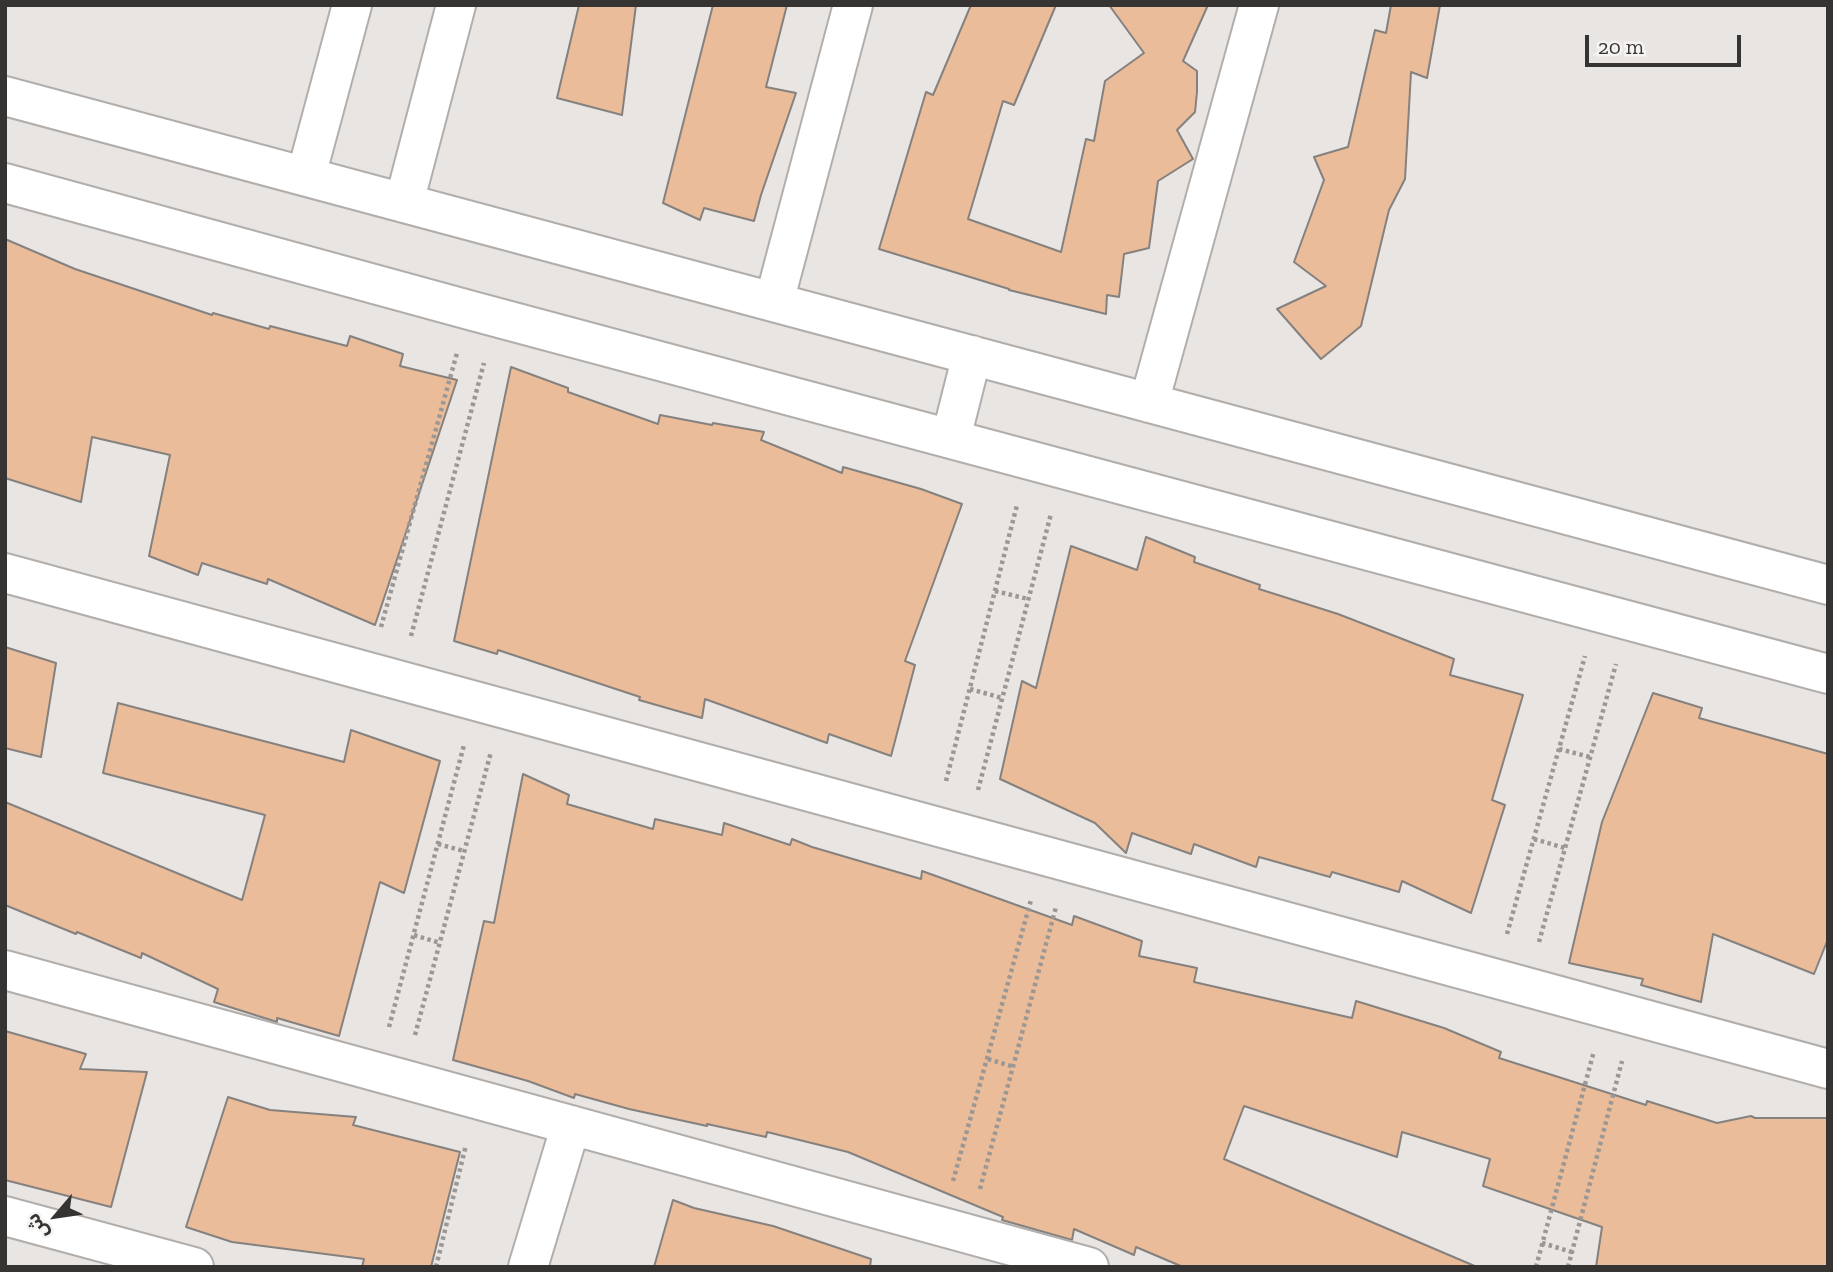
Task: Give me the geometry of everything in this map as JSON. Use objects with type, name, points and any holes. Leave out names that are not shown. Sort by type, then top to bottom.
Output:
[{"type":"street","points":[[306,176],[352,5]]},
{"type":"street","points":[[404,203],[456,5]]},
{"type":"street","points":[[775,302],[853,5]]},
{"type":"street","points":[[1149,403],[1259,5]]},
{"type":"street","points":[[5,96],[1828,584]]},
{"type":"street","points":[[5,183],[1828,674]]},
{"type":"street","points":[[951,438],[972,355]]},
{"type":"street","points":[[5,573],[1828,1069]]},
{"type":"street","points":[[5,970],[1089,1267]]},
{"type":"street","points":[[528,1267],[571,1125]]},
{"type":"street","points":[[5,1216],[194,1267]]},
{"type":"path","points":[[384,676],[482,313]]},
{"type":"path","points":[[384,676],[482,313]]},
{"type":"path","points":[[950,830],[970,689],[995,591],[1046,465]]},
{"type":"path","points":[[950,830],[1002,698],[1028,599],[1046,465]]},
{"type":"path","points":[[995,591],[1028,599]]},
{"type":"path","points":[[1510,983],[1534,839],[1559,749],[1613,617]]},
{"type":"path","points":[[1510,983],[1565,848],[1590,758],[1613,617]]},
{"type":"path","points":[[970,689],[1002,698]]},
{"type":"path","points":[[390,1076],[414,935],[438,844],[489,705]]},
{"type":"path","points":[[390,1076],[440,943],[464,851],[489,705]]},
{"type":"path","points":[[1559,749],[1590,758]]},
{"type":"path","points":[[1534,839],[1565,848]]},
{"type":"path","points":[[438,844],[464,851]]},
{"type":"path","points":[[954,1230],[988,1059],[1055,858]]},
{"type":"path","points":[[954,1230],[1014,1067],[1055,858]]},
{"type":"path","points":[[414,935],[440,943]]},
{"type":"path","points":[[1536,1267],[1619,1012]]},
{"type":"path","points":[[1567,1267],[1619,1012]]},
{"type":"path","points":[[988,1059],[1014,1067]]},
{"type":"path","points":[[436,1267],[478,1100]]},
{"type":"path","points":[[1542,1243],[1572,1252]]},
{"type":"building","points":[[579,5],[636,5],[622,115],[557,98]]},
{"type":"building","points":[[713,5],[787,5],[766,87],[796,93],[754,221],[704,208],[700,220],[663,203]]},
{"type":"building","points":[[971,5],[1056,5],[1014,105],[1003,101],[968,219],[1061,252],[1086,139],[1094,141],[1105,81],[1144,53],[1109,5],[1208,5],[1183,61],[1197,71],[1197,92],[1195,112],[1177,130],[1193,159],[1158,181],[1149,248],[1124,254],[1119,297],[1107,295],[1106,314],[1009,290],[879,249],[926,92],[933,95]]},
{"type":"building","points":[[1391,5],[1440,5],[1427,78],[1411,72],[1405,179],[1389,210],[1361,326],[1321,359],[1277,309],[1326,286],[1294,262],[1324,180],[1314,157],[1348,147],[1375,30],[1386,33]]},
{"type":"building","points":[[5,239],[75,269],[212,315],[213,313],[269,329],[270,326],[347,346],[350,336],[403,354],[400,366],[457,380],[375,625],[268,579],[267,584],[202,563],[198,575],[149,556],[170,455],[92,437],[81,502],[5,478]]},
{"type":"building","points":[[511,367],[568,388],[568,392],[658,424],[660,415],[764,432],[761,440],[842,473],[843,467],[921,489],[962,504],[905,661],[915,665],[891,756],[829,734],[827,743],[705,699],[702,718],[639,700],[640,697],[498,650],[497,654],[454,641]]},
{"type":"building","points":[[1146,537],[1195,557],[1194,562],[1260,585],[1259,589],[1338,614],[1454,659],[1450,675],[1523,695],[1492,800],[1505,805],[1471,913],[1402,881],[1399,892],[1332,872],[1330,877],[1259,857],[1256,867],[1194,844],[1191,854],[1132,833],[1126,853],[1095,823],[1000,779],[1022,681],[1036,688],[1071,546],[1137,570]]},
{"type":"building","points":[[5,647],[56,663],[41,757],[5,748]]},
{"type":"building","points":[[1653,693],[1702,708],[1699,718],[1828,754],[1828,939],[1814,974],[1713,934],[1701,1002],[1641,985],[1643,979],[1569,963],[1602,822]]},
{"type":"building","points":[[118,703],[344,762],[351,730],[440,761],[404,893],[380,882],[339,1036],[277,1018],[277,1022],[214,1002],[218,989],[142,953],[141,958],[5,905],[5,802],[242,900],[265,815],[103,773]]},
{"type":"building","points":[[523,774],[569,795],[567,804],[653,829],[655,819],[722,835],[724,823],[790,845],[792,839],[921,879],[922,871],[1072,925],[1074,916],[1142,941],[1139,956],[1197,968],[1194,982],[1352,1018],[1356,1001],[1444,1028],[1501,1052],[1499,1058],[1646,1105],[1647,1101],[1717,1123],[1751,1116],[1828,1118],[1828,1267],[1596,1267],[1602,1227],[1483,1186],[1490,1159],[1402,1132],[1397,1157],[1244,1106],[1224,1159],[1477,1267],[1183,1267],[1136,1247],[1134,1255],[1074,1229],[1072,1240],[1002,1220],[1003,1217],[848,1152],[767,1132],[766,1137],[707,1126],[575,1094],[574,1098],[528,1081],[453,1060],[484,921],[494,923]]},
{"type":"building","points":[[5,1031],[86,1054],[80,1069],[147,1072],[111,1207],[5,1180]]},
{"type":"building","points":[[228,1097],[270,1110],[356,1117],[353,1125],[460,1152],[431,1267],[362,1267],[364,1259],[232,1242],[186,1227]]},
{"type":"building","points":[[673,1200],[694,1208],[773,1226],[871,1259],[870,1267],[654,1267]]}]
